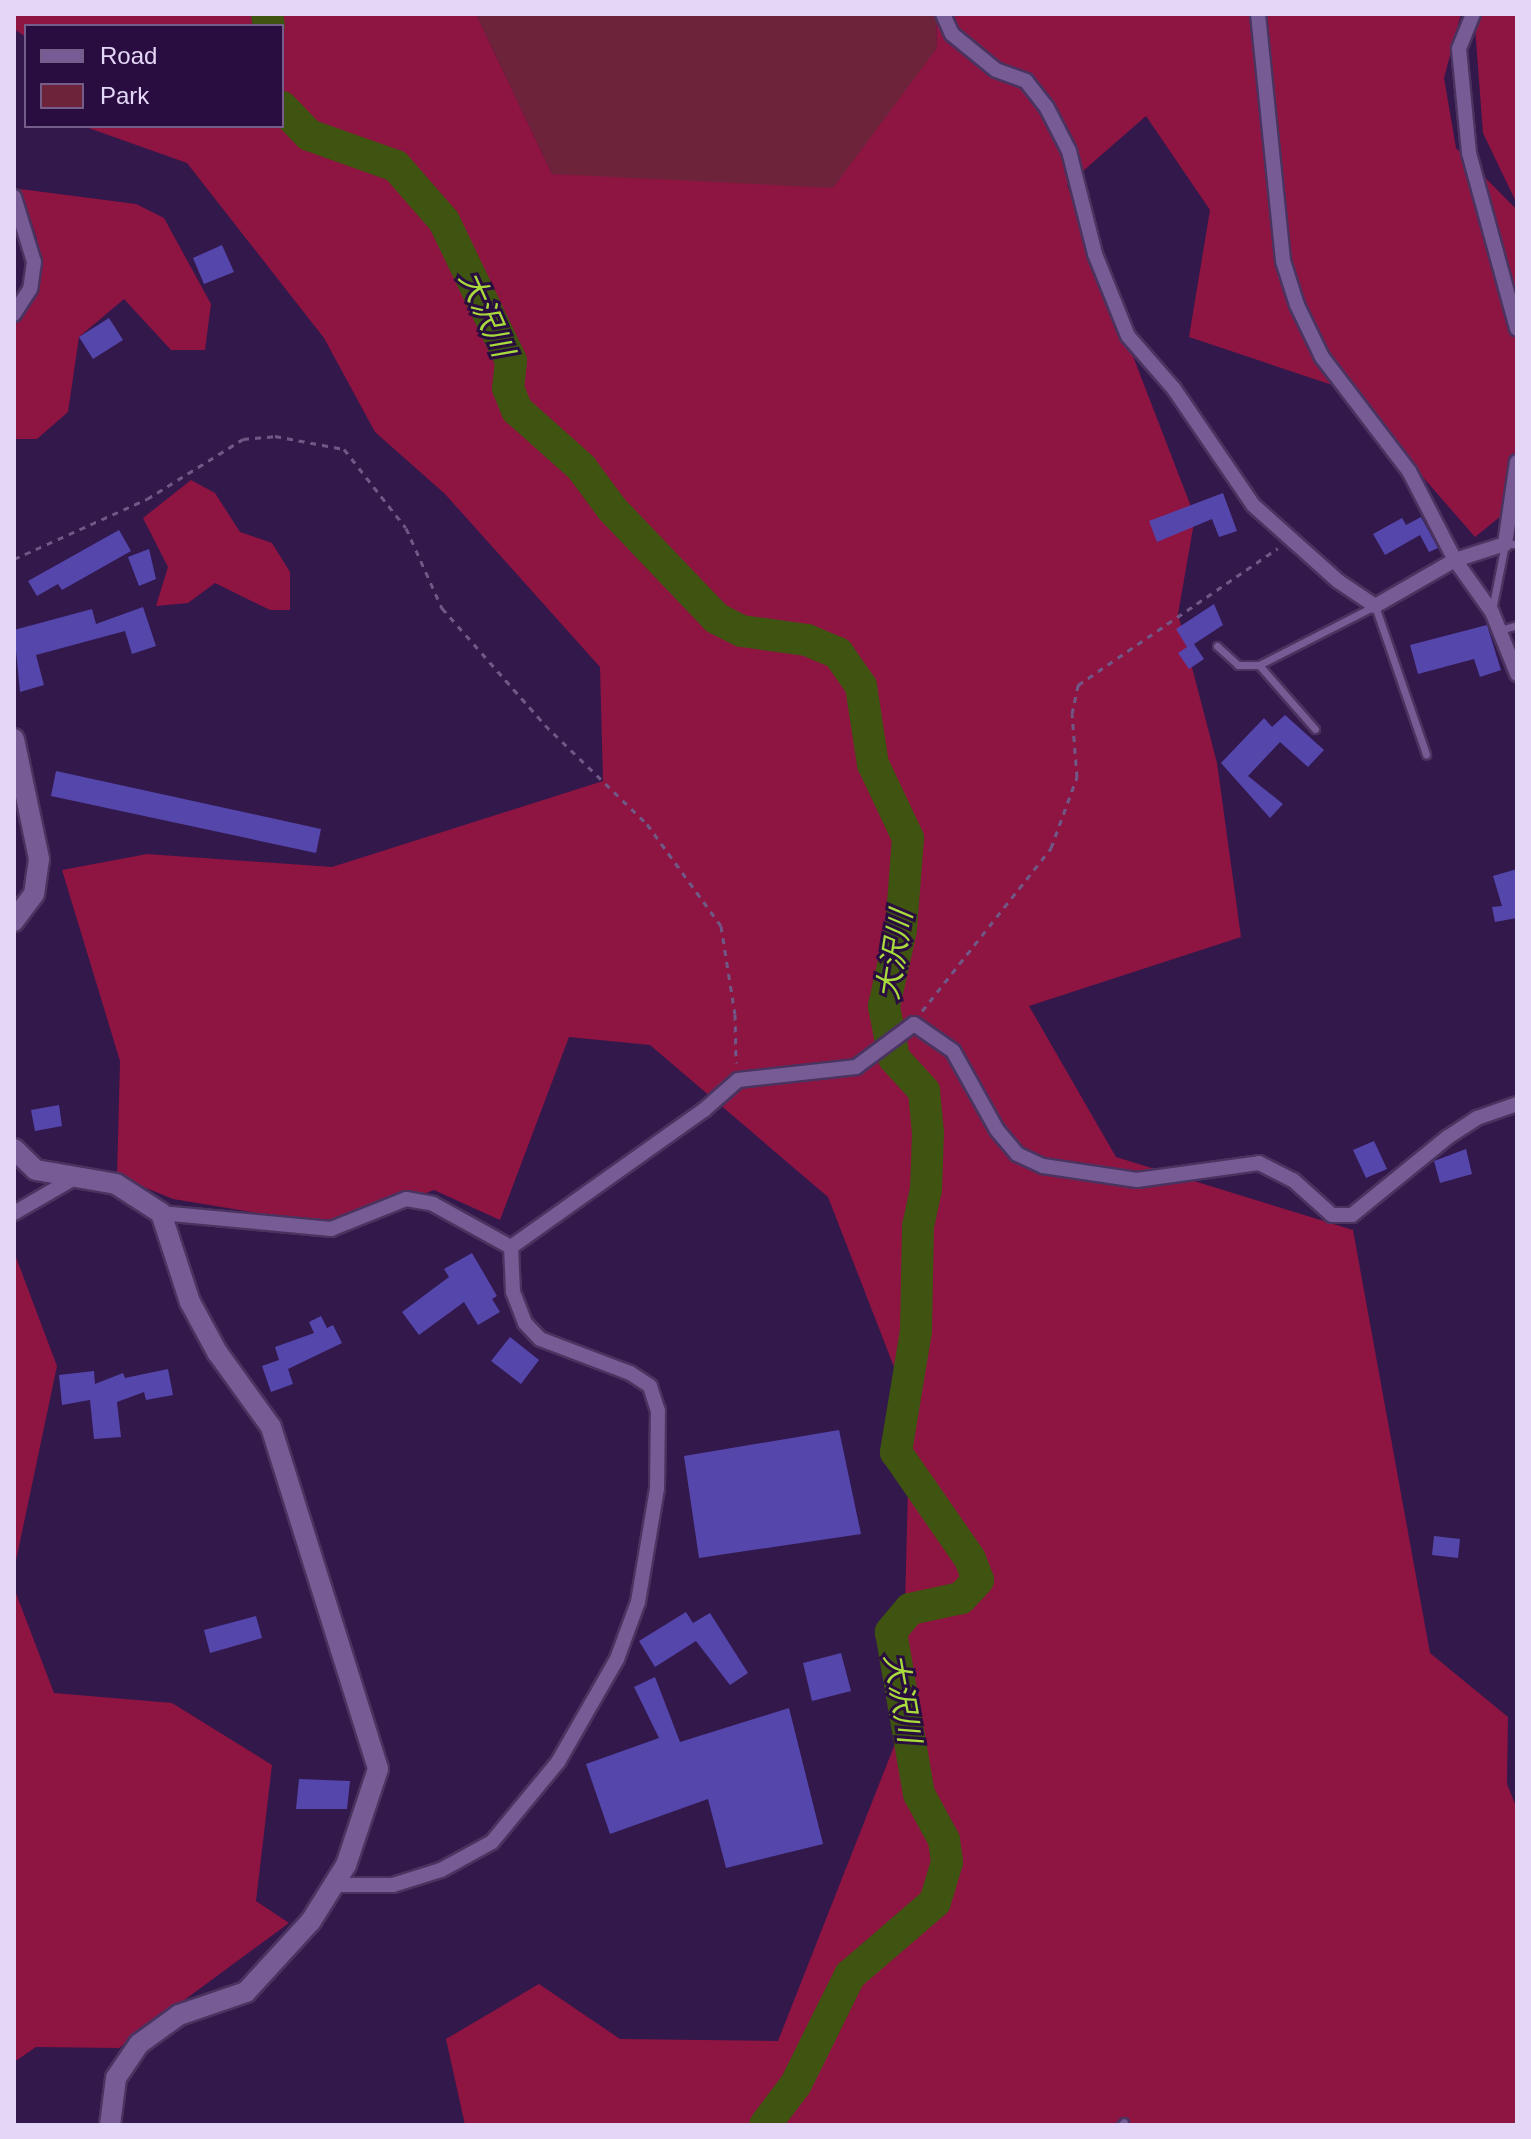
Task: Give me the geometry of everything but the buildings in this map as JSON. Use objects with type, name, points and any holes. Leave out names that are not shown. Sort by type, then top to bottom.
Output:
[{"type":"street","points":[[943,14],[952,34],[996,70],[1026,81],[1047,108],[1069,151],[1095,254],[1128,336],[1174,389],[1253,505],[1288,540],[1375,606],[1455,560],[1511,544],[1517,462]]},
{"type":"street","points":[[1258,14],[1283,261],[1297,305],[1322,357],[1409,471],[1455,560],[1492,612],[1517,674]]},
{"type":"street","points":[[1473,14],[1459,49],[1469,153],[1517,329]]},
{"type":"street","points":[[14,197],[34,262],[30,289],[14,314]]},
{"type":"street","points":[[14,739],[39,859],[34,894],[14,921]]},
{"type":"street","points":[[511,1247],[704,1110],[738,1080],[856,1067],[914,1024],[953,1051],[997,1130],[1017,1154],[1043,1166],[1137,1180],[1259,1163],[1293,1180],[1332,1215],[1352,1215],[1448,1137],[1477,1118],[1517,1104]]},
{"type":"street","points":[[14,1149],[36,1170],[116,1184],[161,1213],[331,1229],[406,1199],[433,1204],[511,1247]]},
{"type":"street","points":[[14,1213],[76,1177]]},
{"type":"street","points":[[110,2125],[116,2078],[139,2044],[179,2015],[246,1992],[296,1940],[333,1885],[373,1794],[378,1769],[369,1731],[271,1427],[217,1352],[190,1302],[161,1213]]},
{"type":"street","points":[[333,1885],[393,1885],[441,1870],[468,1858],[510,1826],[580,1724],[617,1659],[638,1602],[657,1489],[658,1411],[650,1386],[630,1373],[540,1339],[516,1307],[511,1247]]},
{"type":"lane","points":[[1492,612],[1511,544]]},
{"type":"lane","points":[[1217,646],[1238,665],[1259,665],[1375,606],[1426,754]]},
{"type":"lane","points":[[1499,630],[1517,625]]},
{"type":"lane","points":[[1259,665],[1315,729]]},
{"type":"path","points":[[14,559],[147,499],[243,439],[275,436],[344,449],[406,528],[442,608],[545,725],[647,824],[721,926],[731,971],[738,1080]]},
{"type":"path","points":[[914,1024],[1051,848],[1077,777],[1072,714],[1078,685],[1288,540]]},
{"type":"green space","points":[[476,14],[936,14],[937,48],[848,197],[552,174]]},
{"type":"shaded area","points":[[14,14],[476,14],[552,174],[833,188],[937,48],[936,14],[1461,14],[1444,78],[1456,148],[1517,210],[1517,503],[1475,537],[1347,390],[1189,337],[1210,210],[1146,116],[1067,185],[1195,517],[1178,614],[1217,763],[1241,937],[1029,1006],[1116,1157],[1353,1230],[1430,1653],[1508,1717],[1507,1784],[1517,1809],[1517,2125],[465,2125],[446,2039],[539,1984],[620,2039],[778,2041],[902,1726],[910,1408],[828,1197],[650,1045],[569,1037],[500,1220],[434,1190],[336,1226],[173,1199],[117,1176],[120,1061],[62,870],[147,854],[332,867],[603,781],[600,667],[445,494],[375,432],[324,338],[187,163],[89,128],[284,128],[284,24],[24,24],[24,36],[14,29]]},
{"type":"shaded area","points":[[1474,14],[1517,14],[1517,204],[1483,133]]},
{"type":"shaded area","points":[[20,189],[136,204],[164,218],[211,304],[205,350],[171,350],[124,299],[79,337],[68,412],[37,439],[14,439],[14,326],[30,289],[37,238]]},
{"type":"shaded area","points":[[191,480],[215,493],[240,532],[272,543],[290,572],[290,610],[270,610],[215,583],[188,603],[156,606],[168,567],[143,518]]},
{"type":"shaded area","points":[[14,1252],[57,1366],[14,1570]]},
{"type":"shaded area","points":[[14,1588],[54,1693],[172,1703],[272,1765],[256,1901],[289,1923],[119,2048],[36,2047],[14,2062]]},
{"type":"waterway","name":"大沢川","points":[[267,14],[269,24]]},
{"type":"waterway","name":"大沢川","points":[[284,109],[309,135],[396,166],[444,221],[511,361],[508,388],[517,410],[581,467],[612,509],[716,618],[742,631],[807,640],[838,653],[861,686],[873,764],[908,838],[901,930],[884,1006],[894,1058],[924,1091],[928,1133],[926,1189],[918,1226],[916,1331],[896,1452],[970,1559],[978,1580],[961,1598],[910,1609],[891,1632],[919,1794],[944,1840],[947,1862],[935,1902],[850,1975],[796,2084],[765,2125]]}]
